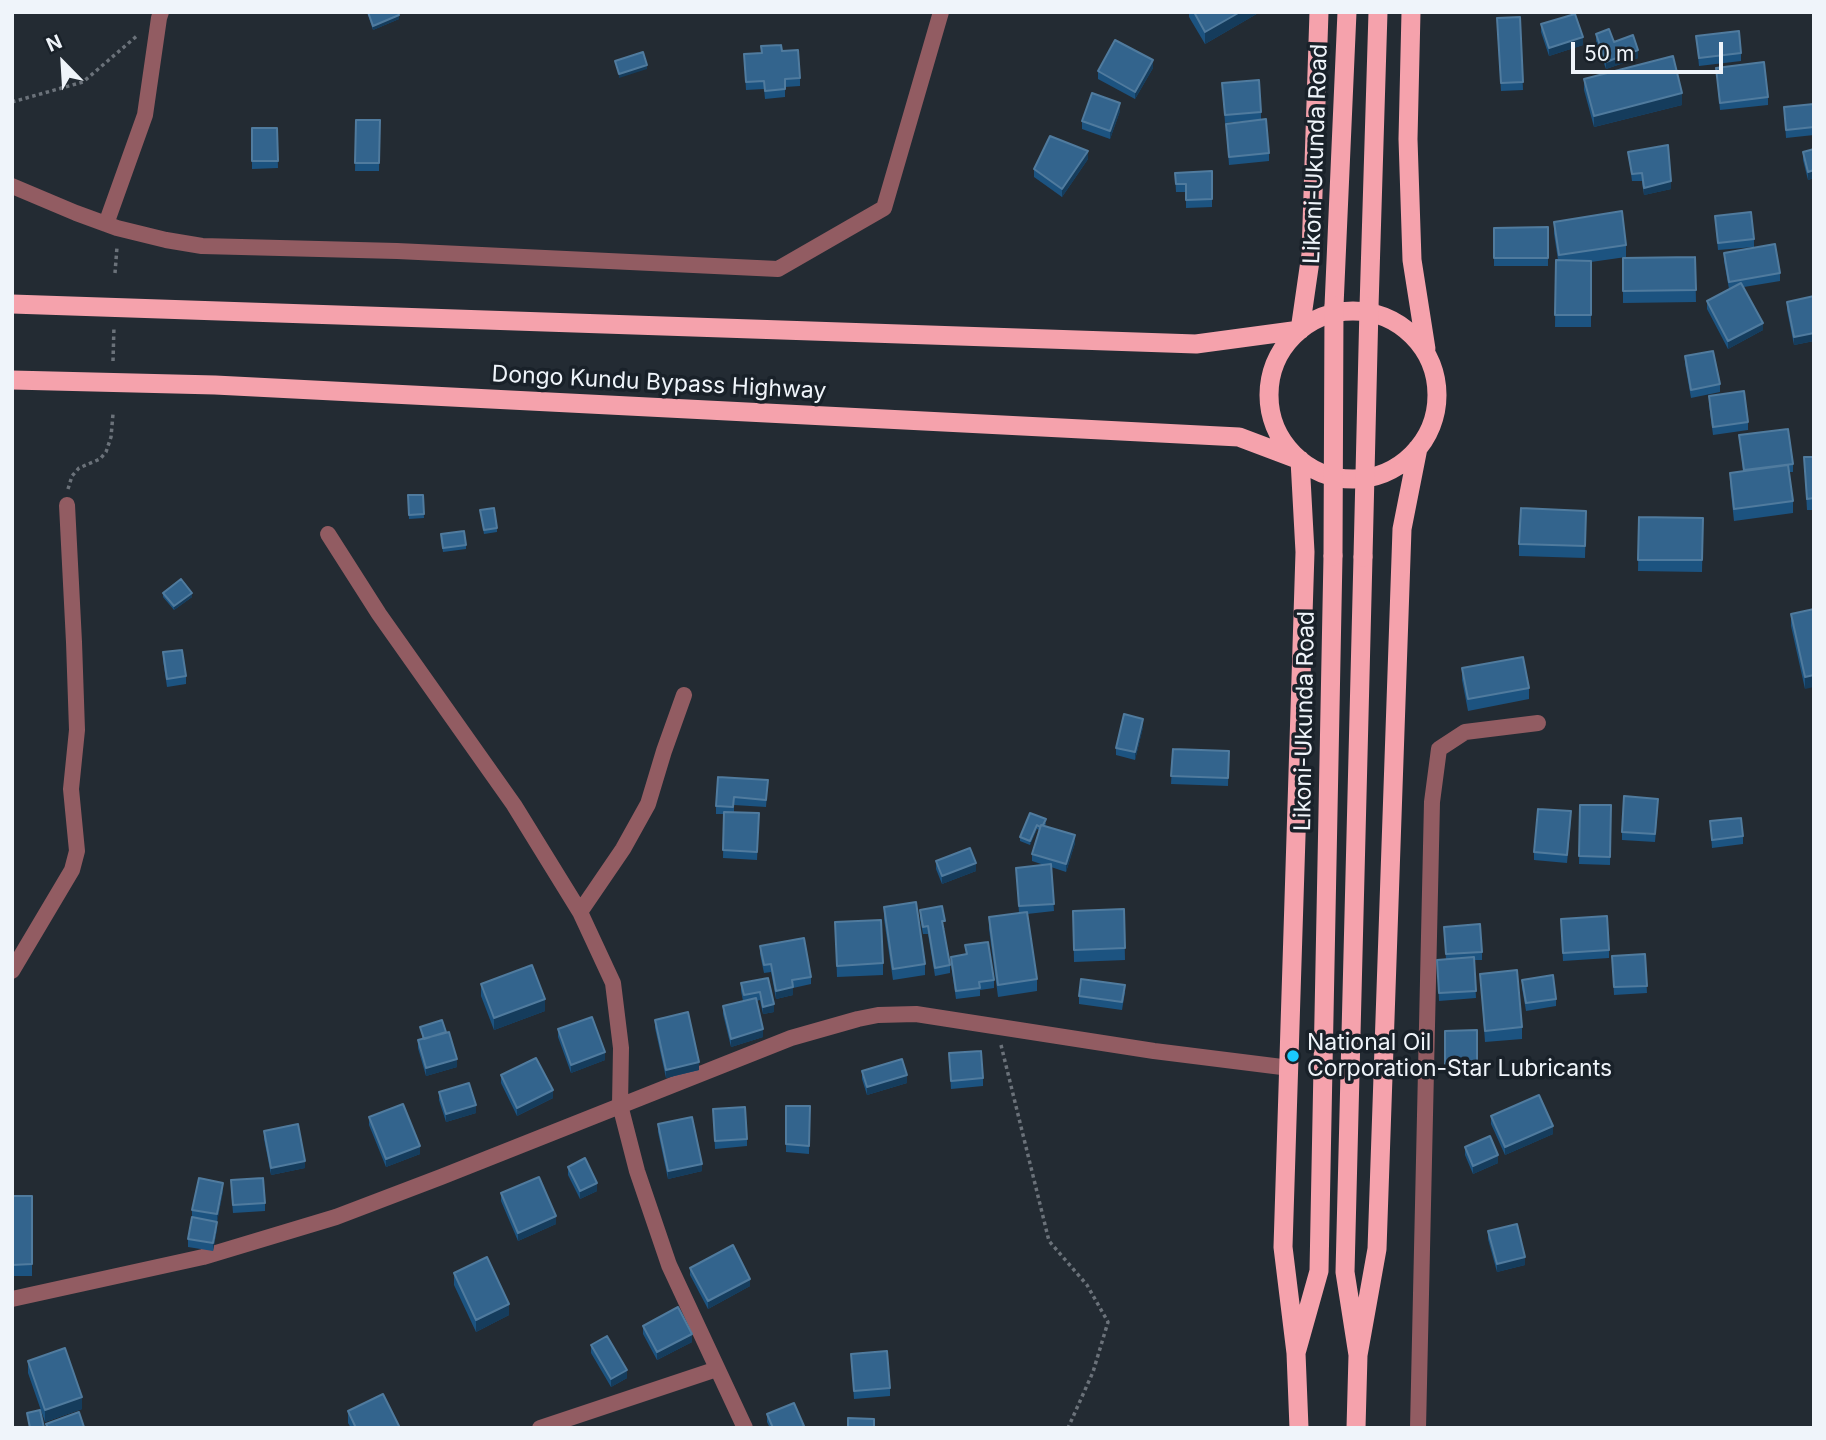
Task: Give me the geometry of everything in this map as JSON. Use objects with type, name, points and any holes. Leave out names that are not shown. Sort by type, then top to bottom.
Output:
[{"type":"highway","points":[[1300,330],[1311,254],[1319,12]]},
{"type":"highway","name":"Likoni-Ukunda Road","points":[[1299,1428],[1296,1353],[1319,1271],[1333,570],[1334,306],[1346,12]]},
{"type":"highway","points":[[1358,1355],[1345,1272],[1378,12]]},
{"type":"highway","points":[[1411,12],[1408,139],[1412,260],[1427,353]]},
{"type":"highway","points":[[12,304],[1196,344],[1300,330]]},
{"type":"highway","points":[[1362,311],[1394,320],[1419,341],[1434,370],[1437,403],[1428,434],[1407,460],[1377,475],[1345,478],[1313,469],[1288,448],[1273,419],[1269,394],[1279,355],[1300,330],[1329,314],[1362,311]]},
{"type":"highway","name":"Dongo Kundu Bypass Highway","points":[[12,380],[215,385],[1239,437],[1300,460]]},
{"type":"highway","points":[[1356,1428],[1358,1355],[1377,1249],[1402,529],[1419,448]]},
{"type":"highway","points":[[1296,1353],[1283,1247],[1305,552],[1300,460]]},
{"type":"street","points":[[12,186],[112,226],[202,246],[397,251],[778,269],[884,208],[942,12]]},
{"type":"street","points":[[112,226],[145,115],[160,15]]},
{"type":"street","points":[[12,971],[72,870],[77,851],[71,789],[77,730],[67,505]]},
{"type":"street","points":[[328,534],[379,614],[514,805],[580,912],[612,983],[621,1048],[620,1105],[637,1171],[669,1265],[745,1428]]},
{"type":"street","points":[[580,912],[623,849],[648,804],[684,695]]},
{"type":"street","points":[[1418,1428],[1432,802],[1439,748],[1465,732],[1538,723]]},
{"type":"street","points":[[12,1299],[203,1257],[336,1217],[791,1038],[858,1019],[916,1014],[1154,1051],[1290,1068]]},
{"type":"street","points":[[540,1428],[717,1369]]},
{"type":"path","points":[[12,102],[83,82],[160,15]]},
{"type":"path","points":[[112,226],[115,273]]},
{"type":"path","points":[[113,361],[114,326]]},
{"type":"path","points":[[67,505],[68,486],[72,476],[79,468],[100,460],[106,452],[113,414]]},
{"type":"path","points":[[997,1026],[1049,1241],[1087,1285],[1108,1322],[1093,1373],[1068,1428]]},
{"type":"building","points":[[368,12],[398,12],[399,15],[373,26]]},
{"type":"building","points":[[1194,12],[1240,12],[1205,32]]},
{"type":"building","points":[[1575,14],[1583,37],[1549,48],[1541,24]]},
{"type":"building","points":[[1520,17],[1523,82],[1501,83],[1497,18]]},
{"type":"building","points":[[1609,29],[1614,42],[1633,35],[1638,50],[1606,62],[1596,34]]},
{"type":"building","points":[[1739,31],[1741,53],[1699,58],[1696,36]]},
{"type":"building","points":[[1115,40],[1153,60],[1135,92],[1098,71]]},
{"type":"building","points":[[781,45],[782,51],[798,50],[800,78],[785,79],[785,89],[765,91],[764,81],[746,82],[744,54],[762,53],[761,46]]},
{"type":"building","points":[[643,52],[647,65],[619,74],[615,61]]},
{"type":"building","points":[[1673,56],[1682,93],[1594,116],[1584,79]]},
{"type":"building","points":[[1764,62],[1768,97],[1720,103],[1716,68]]},
{"type":"building","points":[[1259,80],[1261,112],[1225,115],[1222,83]]},
{"type":"building","points":[[1092,93],[1120,103],[1110,131],[1082,121]]},
{"type":"building","points":[[1814,104],[1814,127],[1786,130],[1784,107]]},
{"type":"building","points":[[1266,119],[1269,153],[1229,157],[1226,124]]},
{"type":"building","points":[[356,120],[380,120],[379,163],[355,163]]},
{"type":"building","points":[[252,128],[277,128],[278,161],[252,161]]},
{"type":"building","points":[[1050,136],[1088,151],[1062,189],[1034,169]]},
{"type":"building","points":[[1668,145],[1671,181],[1644,188],[1642,173],[1632,174],[1628,152]]},
{"type":"building","points":[[1814,149],[1814,170],[1808,172],[1803,152]]},
{"type":"building","points":[[1212,171],[1212,199],[1186,200],[1186,184],[1176,184],[1175,173]]},
{"type":"building","points":[[1622,211],[1626,245],[1559,255],[1554,222]]},
{"type":"building","points":[[1751,212],[1754,239],[1718,243],[1715,216]]},
{"type":"building","points":[[1548,227],[1548,258],[1494,258],[1494,228]]},
{"type":"building","points":[[1775,244],[1780,273],[1729,282],[1724,253]]},
{"type":"building","points":[[1695,257],[1696,290],[1623,291],[1623,258]]},
{"type":"building","points":[[1556,260],[1591,261],[1591,315],[1555,315]]},
{"type":"building","points":[[1741,283],[1763,323],[1728,341],[1707,301]]},
{"type":"building","points":[[1814,296],[1814,333],[1794,337],[1787,302]]},
{"type":"building","points":[[1713,351],[1720,384],[1691,390],[1685,356]]},
{"type":"building","points":[[1744,391],[1748,422],[1713,427],[1709,396]]},
{"type":"building","points":[[1788,429],[1793,464],[1744,470],[1739,435]]},
{"type":"building","points":[[1804,457],[1814,457],[1814,498],[1807,499]]},
{"type":"building","points":[[1788,465],[1793,501],[1734,509],[1730,473]]},
{"type":"building","points":[[408,495],[423,495],[424,514],[409,515]]},
{"type":"building","points":[[494,508],[497,528],[484,530],[480,510]]},
{"type":"building","points":[[1521,508],[1586,511],[1585,546],[1519,544]]},
{"type":"building","points":[[1639,517],[1703,518],[1702,560],[1638,560]]},
{"type":"building","points":[[464,531],[466,545],[443,548],[441,534]]},
{"type":"building","points":[[181,579],[192,593],[174,606],[163,593]]},
{"type":"building","points":[[1814,609],[1814,675],[1805,677],[1791,614]]},
{"type":"building","points":[[182,650],[186,676],[167,679],[163,652]]},
{"type":"building","points":[[1523,657],[1529,688],[1468,699],[1462,668]]},
{"type":"building","points":[[1124,714],[1143,719],[1135,752],[1116,748]]},
{"type":"building","points":[[1173,749],[1229,751],[1228,778],[1171,776]]},
{"type":"building","points":[[718,777],[768,780],[766,800],[734,797],[733,807],[716,806]]},
{"type":"building","points":[[1624,796],[1658,799],[1655,834],[1622,832]]},
{"type":"building","points":[[1580,805],[1611,805],[1610,857],[1579,856]]},
{"type":"building","points":[[1538,809],[1571,811],[1567,855],[1534,852]]},
{"type":"building","points":[[724,812],[759,813],[757,852],[723,850]]},
{"type":"building","points":[[1030,813],[1046,819],[1040,827],[1037,825],[1030,841],[1020,837]]},
{"type":"building","points":[[1741,818],[1743,836],[1712,840],[1710,821]]},
{"type":"building","points":[[1041,825],[1075,835],[1066,864],[1032,854]]},
{"type":"building","points":[[970,848],[976,863],[942,876],[936,861]]},
{"type":"building","points":[[1051,864],[1054,904],[1019,906],[1016,868]]},
{"type":"building","points":[[916,902],[925,964],[893,969],[884,907]]},
{"type":"building","points":[[942,906],[950,965],[935,968],[928,926],[923,927],[920,910]]},
{"type":"building","points":[[1124,909],[1125,948],[1074,950],[1073,911]]},
{"type":"building","points":[[1027,912],[1037,979],[998,985],[989,917]]},
{"type":"building","points":[[1607,916],[1609,950],[1563,953],[1561,919]]},
{"type":"building","points":[[881,920],[883,963],[837,966],[835,922]]},
{"type":"building","points":[[1480,924],[1482,952],[1446,954],[1444,927]]},
{"type":"building","points":[[804,938],[811,977],[792,980],[793,987],[776,991],[771,964],[764,965],[760,946]]},
{"type":"building","points":[[988,942],[994,980],[979,982],[980,988],[956,991],[951,957],[967,954],[965,945]]},
{"type":"building","points":[[1645,954],[1647,986],[1614,987],[1612,956]]},
{"type":"building","points":[[1474,957],[1476,991],[1439,993],[1437,960]]},
{"type":"building","points":[[532,965],[545,999],[494,1018],[481,984]]},
{"type":"building","points":[[1517,970],[1522,1027],[1485,1031],[1480,974]]},
{"type":"building","points":[[1553,975],[1556,999],[1526,1003],[1522,980]]},
{"type":"building","points":[[768,978],[774,1004],[763,1007],[760,992],[744,995],[741,983]]},
{"type":"building","points":[[1081,979],[1125,985],[1122,1002],[1079,996]]},
{"type":"building","points":[[756,998],[763,1029],[731,1039],[723,1006]]},
{"type":"building","points":[[688,1012],[699,1062],[666,1070],[655,1020]]},
{"type":"building","points":[[592,1017],[605,1052],[571,1065],[558,1029]]},
{"type":"building","points":[[442,1020],[446,1032],[424,1039],[420,1027]]},
{"type":"building","points":[[1477,1030],[1477,1063],[1445,1064],[1445,1031]]},
{"type":"building","points":[[449,1032],[457,1059],[426,1068],[418,1040]]},
{"type":"building","points":[[981,1051],[983,1078],[951,1081],[949,1053]]},
{"type":"building","points":[[536,1058],[553,1090],[517,1108],[501,1075]]},
{"type":"building","points":[[902,1059],[907,1075],[867,1087],[862,1071]]},
{"type":"building","points":[[469,1083],[476,1105],[446,1114],[439,1092]]},
{"type":"building","points":[[1539,1095],[1553,1126],[1505,1147],[1491,1116]]},
{"type":"building","points":[[403,1104],[420,1146],[386,1159],[369,1117]]},
{"type":"building","points":[[786,1106],[810,1106],[809,1146],[786,1144]]},
{"type":"building","points":[[745,1107],[747,1139],[715,1141],[713,1109]]},
{"type":"building","points":[[692,1117],[702,1164],[668,1171],[658,1124]]},
{"type":"building","points":[[298,1124],[305,1161],[271,1168],[264,1131]]},
{"type":"building","points":[[1490,1136],[1498,1155],[1473,1166],[1465,1147]]},
{"type":"building","points":[[585,1158],[597,1183],[580,1191],[568,1167]]},
{"type":"building","points":[[539,1177],[556,1216],[518,1233],[501,1193]]},
{"type":"building","points":[[199,1178],[223,1183],[217,1214],[192,1210]]},
{"type":"building","points":[[263,1178],[265,1203],[233,1205],[231,1180]]},
{"type":"building","points":[[12,1196],[32,1196],[32,1264],[12,1265]]},
{"type":"building","points":[[192,1217],[217,1222],[213,1243],[188,1239]]},
{"type":"building","points":[[1517,1224],[1525,1257],[1497,1264],[1488,1231]]},
{"type":"building","points":[[733,1245],[750,1279],[708,1301],[690,1268]]},
{"type":"building","points":[[487,1257],[509,1304],[476,1320],[454,1273]]},
{"type":"building","points":[[678,1307],[692,1334],[657,1352],[643,1326]]},
{"type":"building","points":[[607,1336],[627,1370],[611,1379],[591,1345]]},
{"type":"building","points":[[65,1348],[82,1397],[45,1410],[28,1361]]},
{"type":"building","points":[[887,1351],[890,1388],[854,1391],[851,1354]]},
{"type":"building","points":[[383,1394],[400,1428],[356,1428],[348,1411]]},
{"type":"building","points":[[794,1403],[804,1426],[773,1428],[767,1414]]},
{"type":"building","points":[[40,1410],[44,1428],[30,1428],[27,1413]]},
{"type":"building","points":[[79,1412],[84,1427],[48,1428],[46,1424]]},
{"type":"building","points":[[848,1418],[874,1419],[874,1428],[848,1428]]},
{"type":"place","name":"National Oil Corporation-Star Lubricants","points":[[1293,1056]]}]
